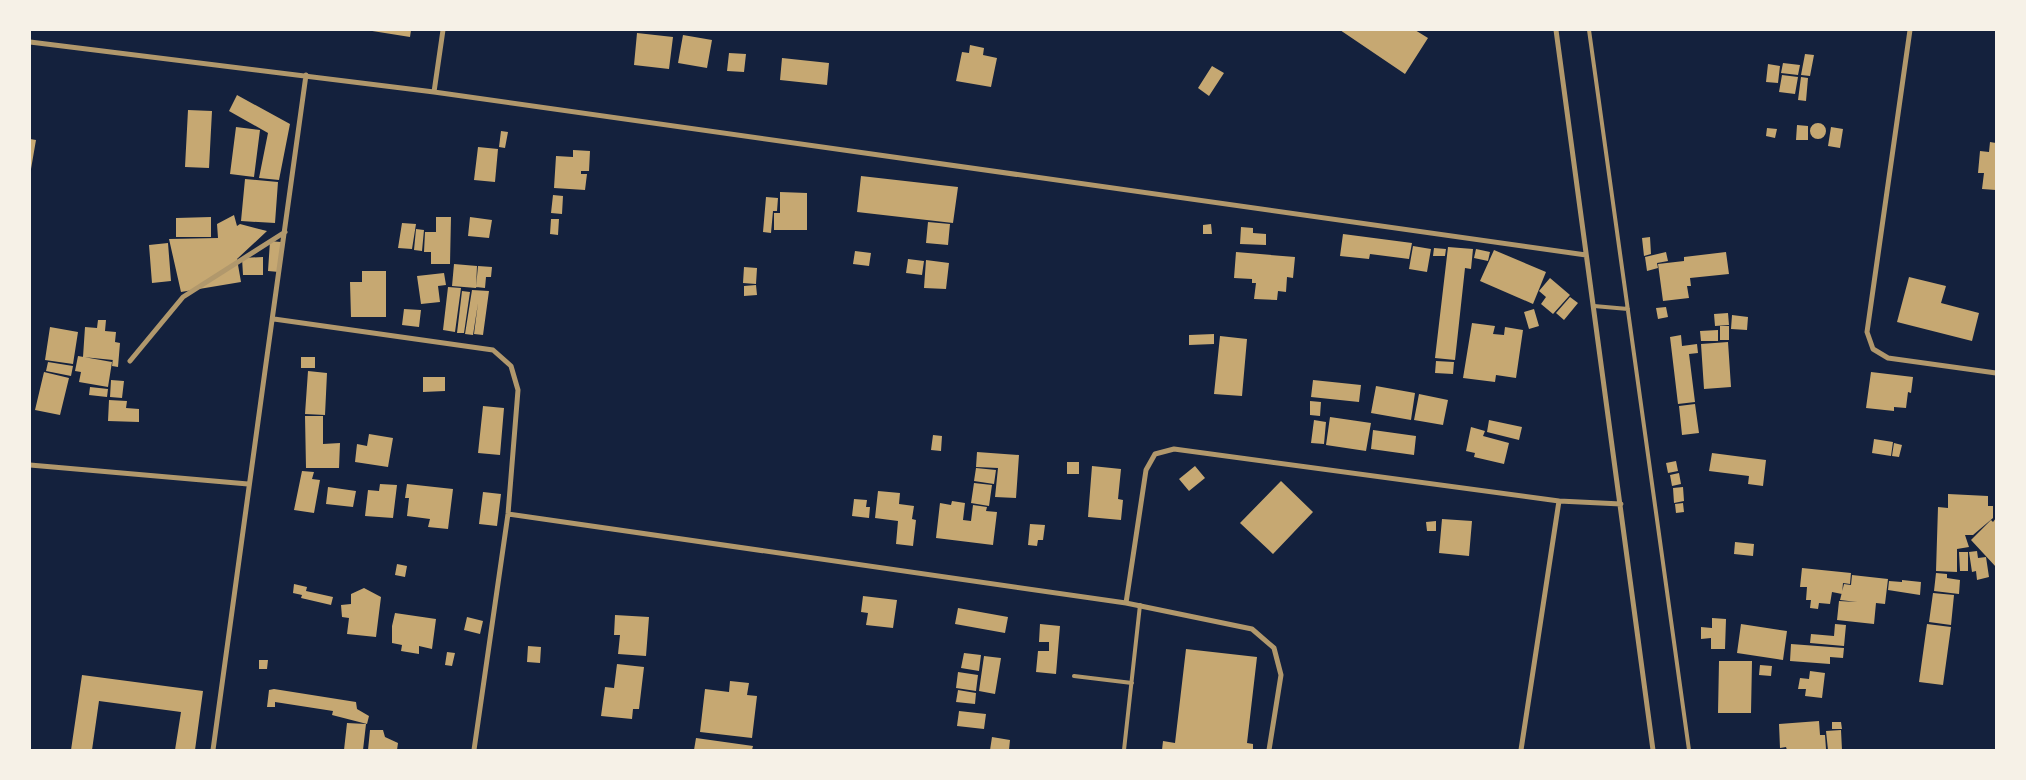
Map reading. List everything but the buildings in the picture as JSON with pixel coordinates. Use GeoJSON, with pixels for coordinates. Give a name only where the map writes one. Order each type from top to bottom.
{"type":"FeatureCollection","features":[{"type":"Feature","properties":{"kind":"street"},"geometry":{"type":"LineString","coordinates":[[434,92],[443,30]]}},
{"type":"Feature","properties":{"kind":"street"},"geometry":{"type":"LineString","coordinates":[[1556,30],[1653,750]]}},
{"type":"Feature","properties":{"kind":"street"},"geometry":{"type":"LineString","coordinates":[[1910,30],[1867,332],[1873,349],[1888,358],[1996,373]]}},
{"type":"Feature","properties":{"kind":"street"},"geometry":{"type":"LineString","coordinates":[[30,42],[434,92],[1586,255]]}},
{"type":"Feature","properties":{"kind":"street"},"geometry":{"type":"LineString","coordinates":[[213,750],[248,484],[274,319],[306,75]]}},
{"type":"Feature","properties":{"kind":"street"},"geometry":{"type":"LineString","coordinates":[[130,361],[183,297],[285,232]]}},
{"type":"Feature","properties":{"kind":"street"},"geometry":{"type":"LineString","coordinates":[[274,319],[493,350],[511,366],[518,390],[508,514],[474,750]]}},
{"type":"Feature","properties":{"kind":"street"},"geometry":{"type":"LineString","coordinates":[[1126,602],[1146,470],[1155,454],[1174,449],[1559,501],[1621,504]]}},
{"type":"Feature","properties":{"kind":"street"},"geometry":{"type":"LineString","coordinates":[[30,465],[248,484]]}},
{"type":"Feature","properties":{"kind":"street"},"geometry":{"type":"LineString","coordinates":[[1521,750],[1559,501]]}},
{"type":"Feature","properties":{"kind":"street"},"geometry":{"type":"LineString","coordinates":[[508,514],[1126,602],[1252,629],[1274,648],[1281,675],[1269,750]]}},
{"type":"Feature","properties":{"kind":"lane"},"geometry":{"type":"LineString","coordinates":[[1589,30],[1688,750]]}},
{"type":"Feature","properties":{"kind":"lane"},"geometry":{"type":"LineString","coordinates":[[1594,306],[1628,309]]}},
{"type":"Feature","properties":{"kind":"lane"},"geometry":{"type":"LineString","coordinates":[[1124,750],[1140,605]]}},
{"type":"Feature","properties":{"kind":"lane"},"geometry":{"type":"LineString","coordinates":[[1074,676],[1132,683]]}}]}
